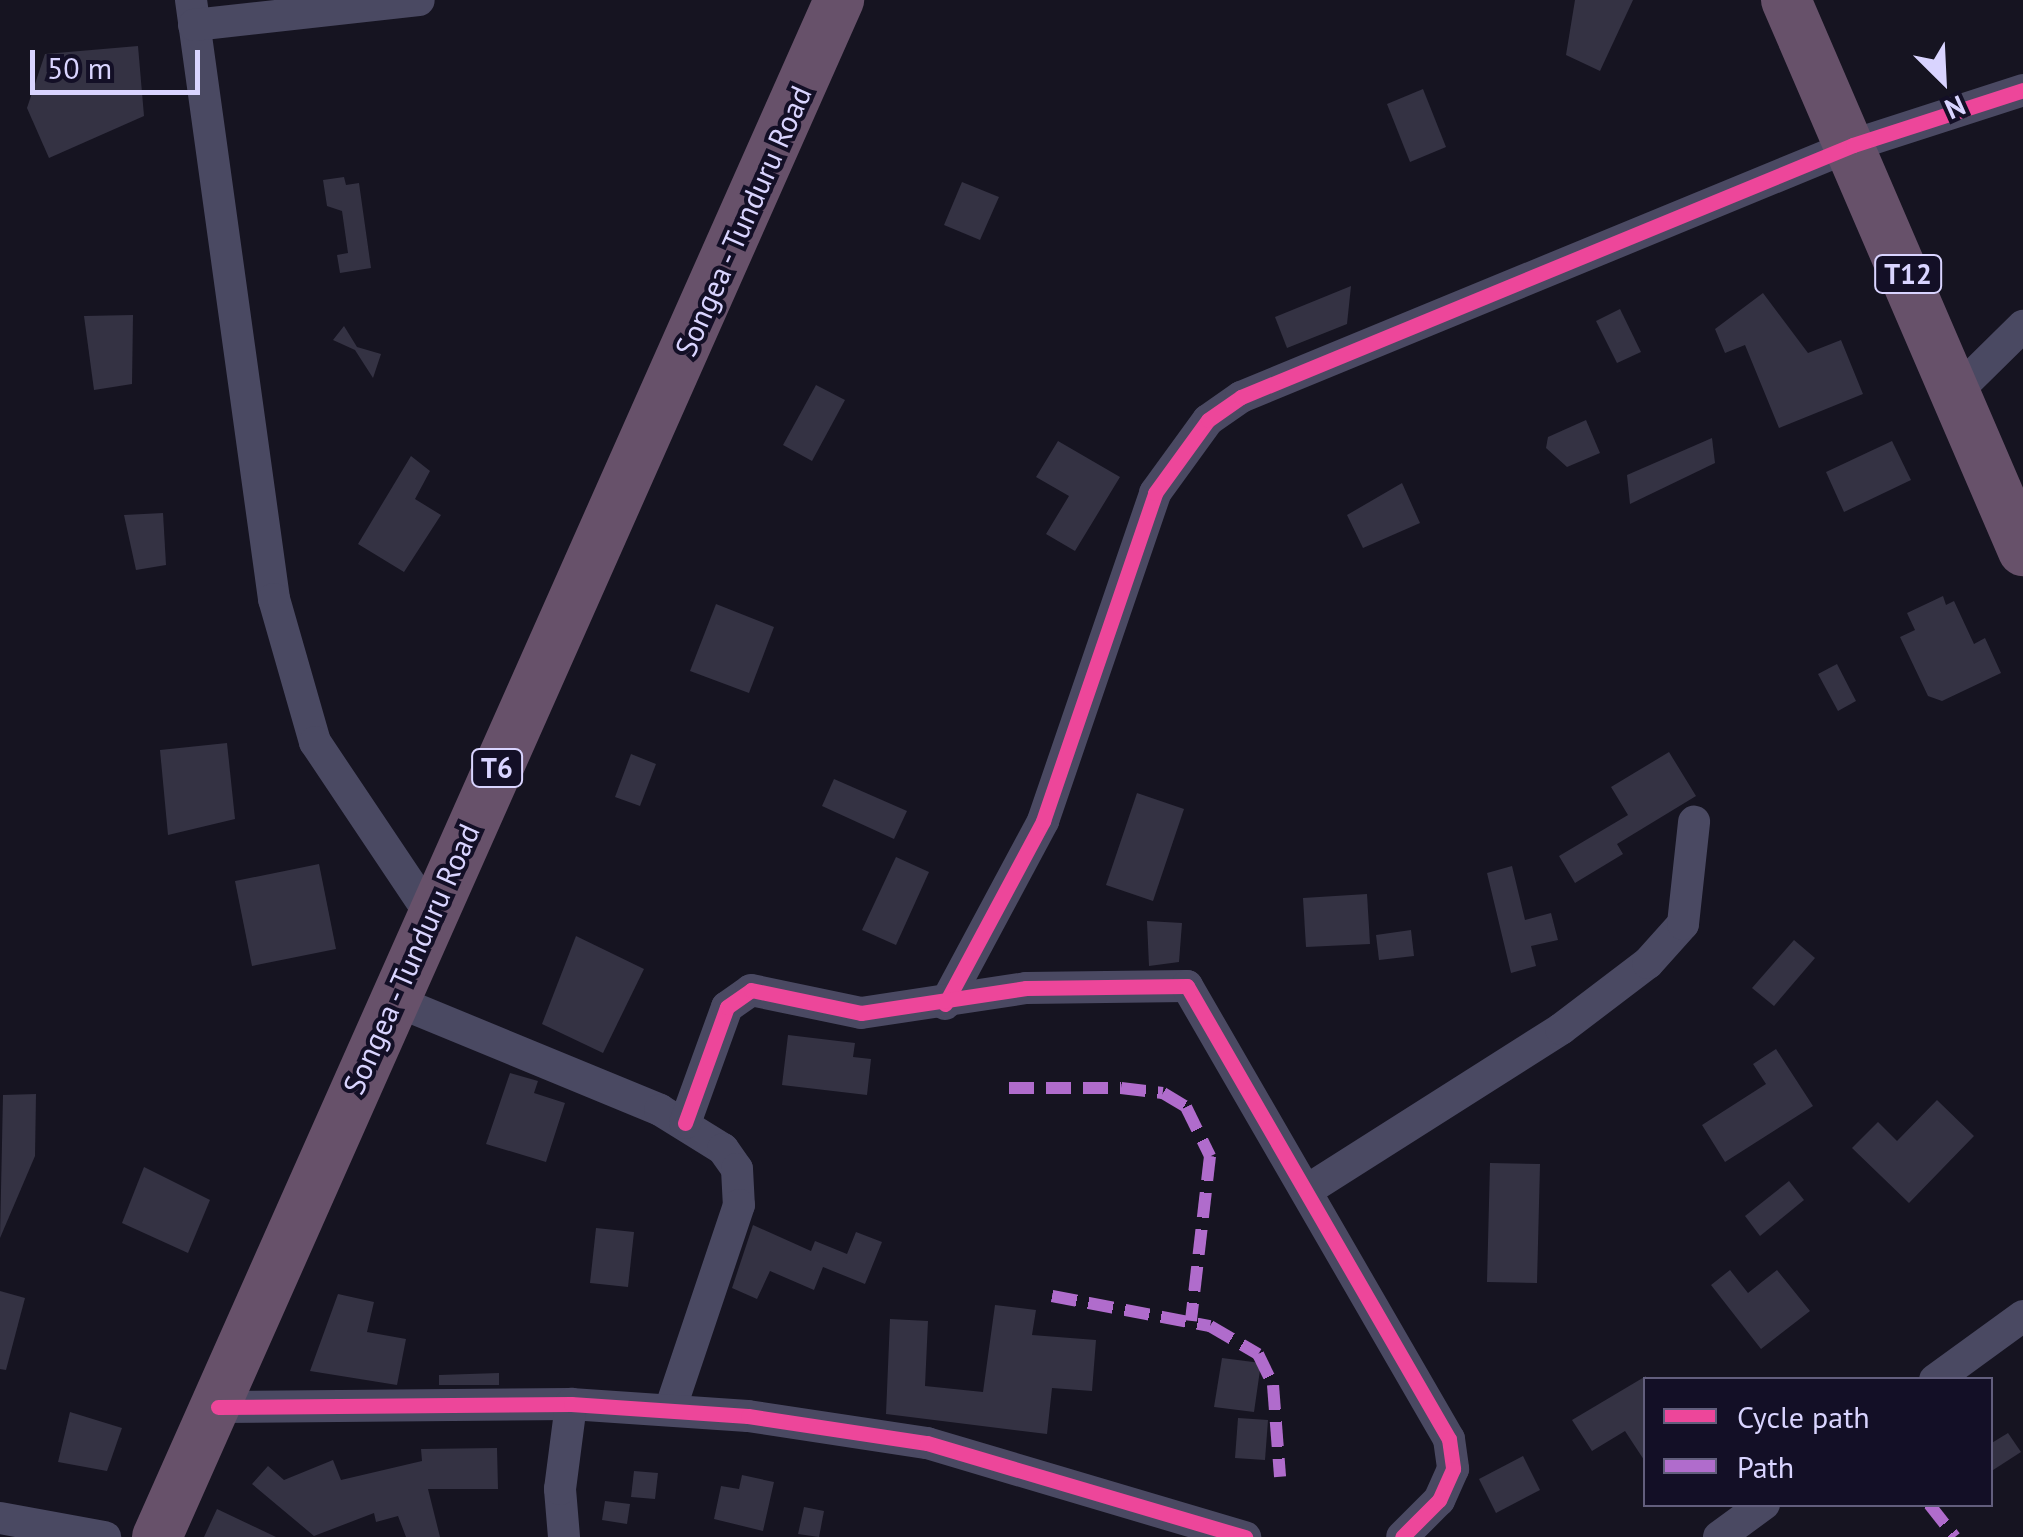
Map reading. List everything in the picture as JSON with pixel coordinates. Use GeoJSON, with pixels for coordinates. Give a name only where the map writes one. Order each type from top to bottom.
{"type":"FeatureCollection","features":[{"type":"Feature","properties":{"kind":"highway","name":"Songea - Tunduru Road"},"geometry":{"type":"LineString","coordinates":[[157,1537],[218,1407],[391,999],[839,0]]}},
{"type":"Feature","properties":{"kind":"highway","name":"T12"},"geometry":{"type":"LineString","coordinates":[[1786,0],[1853,145],[2023,551]]}},
{"type":"Feature","properties":{"kind":"street"},"geometry":{"type":"LineString","coordinates":[[419,0],[192,12],[274,600],[314,742],[430,914]]}},
{"type":"Feature","properties":{"kind":"street"},"geometry":{"type":"LineString","coordinates":[[945,1004],[1043,821],[1155,493],[1208,420],[1241,397],[1853,145],[2023,90]]}},
{"type":"Feature","properties":{"kind":"street"},"geometry":{"type":"LineString","coordinates":[[1957,391],[2004,336],[2023,326]]}},
{"type":"Feature","properties":{"kind":"street"},"geometry":{"type":"LineString","coordinates":[[1309,1189],[1561,1029],[1658,954],[1684,924],[1694,822]]}},
{"type":"Feature","properties":{"kind":"street"},"geometry":{"type":"LineString","coordinates":[[686,1123],[727,1007],[750,990],[861,1013],[945,1004],[1026,988],[1187,986],[1309,1189],[1449,1440],[1453,1469],[1439,1500],[1402,1537]]}},
{"type":"Feature","properties":{"kind":"street"},"geometry":{"type":"LineString","coordinates":[[391,999],[686,1123],[723,1149],[740,1186],[670,1410]]}},
{"type":"Feature","properties":{"kind":"street"},"geometry":{"type":"LineString","coordinates":[[1939,1377],[2023,1316]]}},
{"type":"Feature","properties":{"kind":"street"},"geometry":{"type":"LineString","coordinates":[[564,1537],[560,1489],[571,1404]]}},
{"type":"Feature","properties":{"kind":"street"},"geometry":{"type":"LineString","coordinates":[[218,1407],[571,1404],[670,1410],[927,1443],[1163,1524],[1245,1537]]}},
{"type":"Feature","properties":{"kind":"street"},"geometry":{"type":"LineString","coordinates":[[1719,1537],[1760,1507]]}},
{"type":"Feature","properties":{"kind":"street"},"geometry":{"type":"LineString","coordinates":[[0,1518],[105,1537]]}},
{"type":"Feature","properties":{"kind":"building"},"geometry":{"type":"Polygon","coordinates":[[[1575,0],[1633,0],[1600,71],[1566,55],[1575,0]]]}},
{"type":"Feature","properties":{"kind":"building"},"geometry":{"type":"Polygon","coordinates":[[[138,46],[144,116],[49,158],[27,108],[45,54],[138,46]]]}},
{"type":"Feature","properties":{"kind":"building"},"geometry":{"type":"Polygon","coordinates":[[[1423,89],[1446,147],[1410,162],[1387,104],[1423,89]]]}},
{"type":"Feature","properties":{"kind":"building"},"geometry":{"type":"Polygon","coordinates":[[[344,177],[346,185],[359,183],[371,268],[340,273],[337,255],[348,253],[342,211],[327,206],[323,180],[344,177]]]}},
{"type":"Feature","properties":{"kind":"building"},"geometry":{"type":"Polygon","coordinates":[[[962,182],[999,197],[980,240],[944,225],[962,182]]]}},
{"type":"Feature","properties":{"kind":"building"},"geometry":{"type":"Polygon","coordinates":[[[1351,286],[1347,324],[1287,348],[1275,317],[1351,286]]]}},
{"type":"Feature","properties":{"kind":"building"},"geometry":{"type":"Polygon","coordinates":[[[1763,293],[1808,353],[1841,340],[1863,394],[1779,428],[1745,345],[1725,353],[1715,329],[1763,293]]]}},
{"type":"Feature","properties":{"kind":"building"},"geometry":{"type":"Polygon","coordinates":[[[1620,309],[1641,352],[1617,363],[1596,321],[1620,309]]]}},
{"type":"Feature","properties":{"kind":"building"},"geometry":{"type":"Polygon","coordinates":[[[133,315],[132,384],[94,390],[84,316],[133,315]]]}},
{"type":"Feature","properties":{"kind":"building"},"geometry":{"type":"Polygon","coordinates":[[[344,326],[357,347],[381,354],[373,378],[355,350],[333,340],[344,326]]]}},
{"type":"Feature","properties":{"kind":"building"},"geometry":{"type":"Polygon","coordinates":[[[816,385],[845,400],[812,461],[783,445],[816,385]]]}},
{"type":"Feature","properties":{"kind":"building"},"geometry":{"type":"Polygon","coordinates":[[[1586,420],[1600,453],[1567,467],[1546,448],[1548,437],[1586,420]]]}},
{"type":"Feature","properties":{"kind":"building"},"geometry":{"type":"Polygon","coordinates":[[[1712,438],[1715,463],[1630,504],[1627,475],[1712,438]]]}},
{"type":"Feature","properties":{"kind":"building"},"geometry":{"type":"Polygon","coordinates":[[[1058,441],[1120,477],[1075,551],[1046,534],[1069,496],[1036,477],[1058,441]]]}},
{"type":"Feature","properties":{"kind":"building"},"geometry":{"type":"Polygon","coordinates":[[[1892,441],[1911,480],[1844,512],[1826,472],[1892,441]]]}},
{"type":"Feature","properties":{"kind":"building"},"geometry":{"type":"Polygon","coordinates":[[[411,456],[430,471],[415,499],[441,515],[404,572],[358,544],[411,456]]]}},
{"type":"Feature","properties":{"kind":"building"},"geometry":{"type":"Polygon","coordinates":[[[1402,483],[1420,523],[1363,548],[1347,515],[1402,483]]]}},
{"type":"Feature","properties":{"kind":"building"},"geometry":{"type":"Polygon","coordinates":[[[163,513],[166,565],[136,570],[124,515],[163,513]]]}},
{"type":"Feature","properties":{"kind":"building"},"geometry":{"type":"Polygon","coordinates":[[[1943,596],[1946,605],[1954,601],[1974,644],[1985,638],[2001,673],[1942,701],[1928,696],[1900,637],[1915,630],[1907,613],[1943,596]]]}},
{"type":"Feature","properties":{"kind":"building"},"geometry":{"type":"Polygon","coordinates":[[[716,604],[774,627],[749,693],[690,671],[716,604]]]}},
{"type":"Feature","properties":{"kind":"building"},"geometry":{"type":"Polygon","coordinates":[[[1837,664],[1856,701],[1838,711],[1818,674],[1837,664]]]}},
{"type":"Feature","properties":{"kind":"building"},"geometry":{"type":"Polygon","coordinates":[[[227,743],[235,819],[168,835],[160,750],[227,743]]]}},
{"type":"Feature","properties":{"kind":"building"},"geometry":{"type":"Polygon","coordinates":[[[1669,752],[1696,796],[1617,844],[1623,854],[1575,883],[1559,856],[1628,815],[1611,787],[1669,752]]]}},
{"type":"Feature","properties":{"kind":"building"},"geometry":{"type":"Polygon","coordinates":[[[631,754],[656,764],[640,806],[615,797],[631,754]]]}},
{"type":"Feature","properties":{"kind":"building"},"geometry":{"type":"Polygon","coordinates":[[[834,779],[907,811],[894,839],[822,806],[834,779]]]}},
{"type":"Feature","properties":{"kind":"building"},"geometry":{"type":"Polygon","coordinates":[[[1137,793],[1184,809],[1153,901],[1106,885],[1137,793]]]}},
{"type":"Feature","properties":{"kind":"building"},"geometry":{"type":"Polygon","coordinates":[[[896,857],[929,872],[896,945],[862,930],[896,857]]]}},
{"type":"Feature","properties":{"kind":"building"},"geometry":{"type":"Polygon","coordinates":[[[319,864],[336,949],[252,966],[235,881],[319,864]]]}},
{"type":"Feature","properties":{"kind":"building"},"geometry":{"type":"Polygon","coordinates":[[[1512,866],[1525,920],[1551,913],[1558,940],[1531,946],[1536,966],[1511,973],[1487,873],[1512,866]]]}},
{"type":"Feature","properties":{"kind":"building"},"geometry":{"type":"Polygon","coordinates":[[[1367,894],[1370,944],[1306,947],[1303,898],[1367,894]]]}},
{"type":"Feature","properties":{"kind":"building"},"geometry":{"type":"Polygon","coordinates":[[[1147,921],[1182,923],[1179,962],[1149,966],[1147,921]]]}},
{"type":"Feature","properties":{"kind":"building"},"geometry":{"type":"Polygon","coordinates":[[[1411,930],[1414,956],[1379,960],[1376,935],[1411,930]]]}},
{"type":"Feature","properties":{"kind":"building"},"geometry":{"type":"Polygon","coordinates":[[[576,936],[644,969],[603,1053],[542,1024],[576,936]]]}},
{"type":"Feature","properties":{"kind":"building"},"geometry":{"type":"Polygon","coordinates":[[[1794,940],[1815,958],[1774,1006],[1752,988],[1794,940]]]}},
{"type":"Feature","properties":{"kind":"building"},"geometry":{"type":"Polygon","coordinates":[[[788,1035],[855,1043],[853,1057],[871,1059],[867,1095],[782,1085],[788,1035]]]}},
{"type":"Feature","properties":{"kind":"building"},"geometry":{"type":"Polygon","coordinates":[[[1776,1049],[1813,1106],[1725,1162],[1702,1125],[1766,1084],[1753,1064],[1776,1049]]]}},
{"type":"Feature","properties":{"kind":"building"},"geometry":{"type":"Polygon","coordinates":[[[510,1073],[538,1081],[534,1093],[565,1103],[546,1162],[486,1144],[510,1073]]]}},
{"type":"Feature","properties":{"kind":"building"},"geometry":{"type":"Polygon","coordinates":[[[36,1094],[35,1156],[0,1238],[3,1095],[36,1094]]]}},
{"type":"Feature","properties":{"kind":"building"},"geometry":{"type":"Polygon","coordinates":[[[1937,1100],[1974,1136],[1909,1203],[1852,1148],[1878,1122],[1897,1141],[1937,1100]]]}},
{"type":"Feature","properties":{"kind":"building"},"geometry":{"type":"Polygon","coordinates":[[[1490,1163],[1540,1164],[1537,1283],[1487,1282],[1490,1163]]]}},
{"type":"Feature","properties":{"kind":"building"},"geometry":{"type":"Polygon","coordinates":[[[144,1167],[210,1200],[188,1253],[122,1223],[144,1167]]]}},
{"type":"Feature","properties":{"kind":"building"},"geometry":{"type":"Polygon","coordinates":[[[1789,1181],[1804,1200],[1760,1236],[1745,1216],[1789,1181]]]}},
{"type":"Feature","properties":{"kind":"building"},"geometry":{"type":"Polygon","coordinates":[[[753,1225],[811,1251],[815,1241],[847,1254],[856,1232],[882,1242],[865,1284],[823,1267],[814,1290],[770,1271],[757,1299],[732,1288],[753,1225]]]}},
{"type":"Feature","properties":{"kind":"building"},"geometry":{"type":"Polygon","coordinates":[[[596,1228],[634,1232],[628,1287],[590,1283],[596,1228]]]}},
{"type":"Feature","properties":{"kind":"building"},"geometry":{"type":"Polygon","coordinates":[[[1730,1270],[1748,1293],[1777,1270],[1810,1311],[1761,1349],[1711,1285],[1730,1270]]]}},
{"type":"Feature","properties":{"kind":"building"},"geometry":{"type":"Polygon","coordinates":[[[0,1291],[25,1298],[6,1370],[0,1369],[0,1291]]]}},
{"type":"Feature","properties":{"kind":"building"},"geometry":{"type":"Polygon","coordinates":[[[338,1294],[374,1302],[367,1332],[406,1339],[397,1385],[310,1371],[338,1294]]]}},
{"type":"Feature","properties":{"kind":"building"},"geometry":{"type":"Polygon","coordinates":[[[995,1305],[1036,1310],[1032,1335],[1096,1340],[1092,1391],[1052,1388],[1047,1434],[886,1414],[890,1319],[928,1321],[925,1386],[983,1392],[995,1305]]]}},
{"type":"Feature","properties":{"kind":"building"},"geometry":{"type":"Polygon","coordinates":[[[1222,1358],[1261,1363],[1254,1412],[1214,1407],[1222,1358]]]}},
{"type":"Feature","properties":{"kind":"building"},"geometry":{"type":"Polygon","coordinates":[[[499,1373],[499,1385],[439,1385],[439,1375],[499,1373]]]}},
{"type":"Feature","properties":{"kind":"building"},"geometry":{"type":"Polygon","coordinates":[[[1643,1378],[1643,1458],[1625,1431],[1592,1451],[1572,1420],[1643,1378]]]}},
{"type":"Feature","properties":{"kind":"building"},"geometry":{"type":"Polygon","coordinates":[[[70,1412],[122,1428],[107,1471],[58,1462],[70,1412]]]}},
{"type":"Feature","properties":{"kind":"building"},"geometry":{"type":"Polygon","coordinates":[[[1238,1418],[1268,1420],[1265,1460],[1235,1458],[1238,1418]]]}},
{"type":"Feature","properties":{"kind":"building"},"geometry":{"type":"Polygon","coordinates":[[[2008,1433],[2021,1452],[1993,1470],[1993,1442],[2008,1433]]]}},
{"type":"Feature","properties":{"kind":"building"},"geometry":{"type":"Polygon","coordinates":[[[497,1448],[498,1489],[428,1489],[440,1537],[406,1537],[398,1516],[376,1522],[374,1513],[314,1536],[252,1484],[268,1466],[284,1480],[333,1460],[341,1480],[422,1461],[421,1449],[497,1448]]]}},
{"type":"Feature","properties":{"kind":"building"},"geometry":{"type":"Polygon","coordinates":[[[1523,1456],[1540,1490],[1496,1513],[1479,1479],[1523,1456]]]}},
{"type":"Feature","properties":{"kind":"building"},"geometry":{"type":"Polygon","coordinates":[[[634,1471],[658,1473],[655,1499],[631,1497],[634,1471]]]}},
{"type":"Feature","properties":{"kind":"building"},"geometry":{"type":"Polygon","coordinates":[[[742,1475],[774,1482],[763,1531],[714,1519],[721,1486],[739,1489],[742,1475]]]}},
{"type":"Feature","properties":{"kind":"building"},"geometry":{"type":"Polygon","coordinates":[[[605,1501],[630,1504],[627,1524],[602,1520],[605,1501]]]}},
{"type":"Feature","properties":{"kind":"building"},"geometry":{"type":"Polygon","coordinates":[[[804,1507],[824,1511],[819,1537],[798,1534],[804,1507]]]}},
{"type":"Feature","properties":{"kind":"building"},"geometry":{"type":"Polygon","coordinates":[[[217,1509],[276,1537],[204,1537],[217,1509]]]}},
{"type":"Feature","properties":{"kind":"marked path"},"geometry":{"type":"LineString","coordinates":[[1009,1088],[1121,1088],[1163,1093],[1186,1107],[1210,1156],[1191,1321]]}},
{"type":"Feature","properties":{"kind":"marked path"},"geometry":{"type":"LineString","coordinates":[[1052,1296],[1210,1326],[1258,1354],[1273,1385],[1280,1477]]}},
{"type":"Feature","properties":{"kind":"marked path"},"geometry":{"type":"LineString","coordinates":[[1931,1507],[1955,1537]]}},
{"type":"Feature","properties":{"kind":"cycle path"},"geometry":{"type":"LineString","coordinates":[[945,1004],[1043,821],[1155,493],[1208,420],[1241,397],[1853,145],[2023,90]]}},
{"type":"Feature","properties":{"kind":"cycle path"},"geometry":{"type":"LineString","coordinates":[[685,1123],[727,1007],[751,990],[861,1013],[1026,988],[1187,986],[1449,1439],[1453,1469],[1439,1500],[1402,1537]]}},
{"type":"Feature","properties":{"kind":"cycle path"},"geometry":{"type":"LineString","coordinates":[[218,1407],[571,1404],[748,1416],[927,1443],[1245,1537]]}}]}
